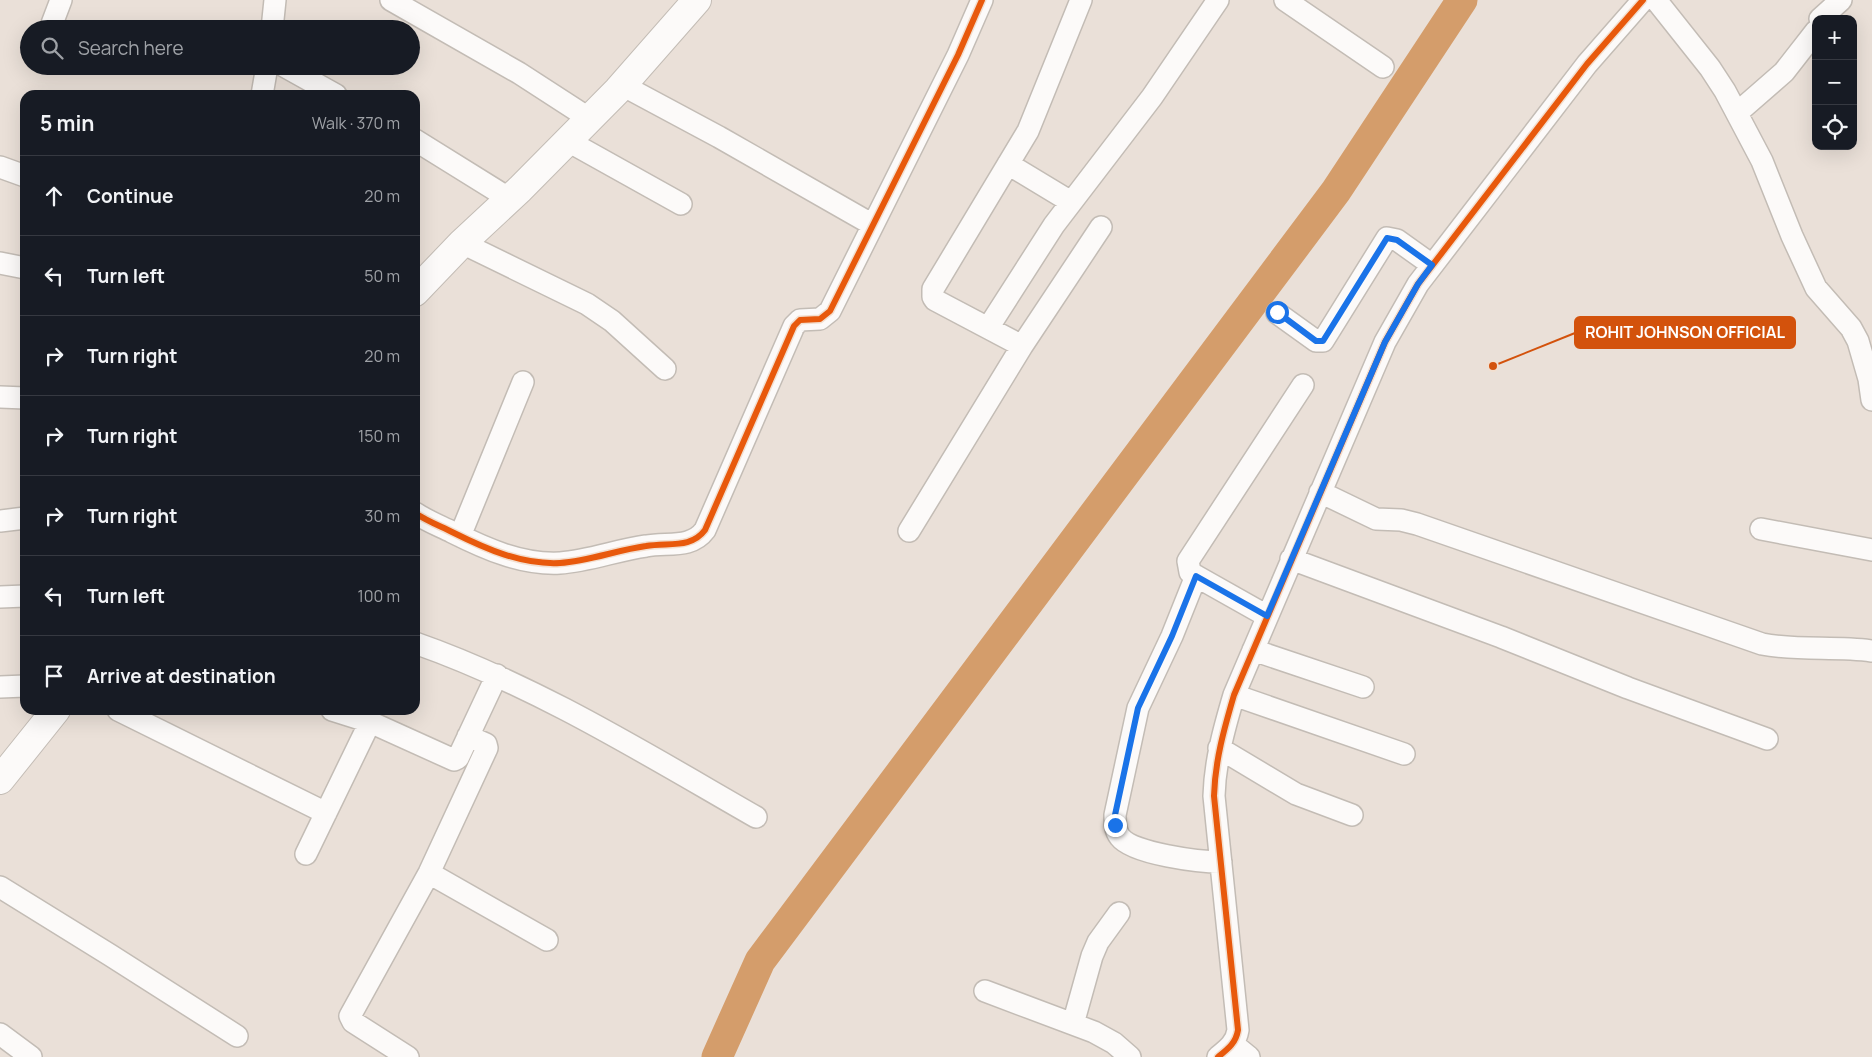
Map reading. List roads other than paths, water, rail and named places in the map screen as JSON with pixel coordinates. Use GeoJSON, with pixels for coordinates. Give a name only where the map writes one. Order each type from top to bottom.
{"type":"FeatureCollection","features":[{"type":"Feature","properties":{"kind":"main road"},"geometry":{"type":"LineString","coordinates":[[420,287],[462,243],[510,199],[590,119],[697,0]]}},
{"type":"Feature","properties":{"kind":"main road"},"geometry":{"type":"LineString","coordinates":[[0,780],[52,715]]}},
{"type":"Feature","properties":{"kind":"street"},"geometry":{"type":"LineString","coordinates":[[53,20],[61,0]]}},
{"type":"Feature","properties":{"kind":"street"},"geometry":{"type":"LineString","coordinates":[[273,20],[275,0]]}},
{"type":"Feature","properties":{"kind":"street"},"geometry":{"type":"LineString","coordinates":[[391,0],[519,73],[590,119]]}},
{"type":"Feature","properties":{"kind":"street"},"geometry":{"type":"LineString","coordinates":[[420,516],[460,536],[509,556],[542,563],[562,563],[631,548],[696,540],[705,530],[796,323],[800,320],[820,319],[830,311],[958,55],[982,0]]}},
{"type":"Feature","properties":{"kind":"street"},"geometry":{"type":"LineString","coordinates":[[1022,346],[935,300],[932,293],[1028,131],[1081,0]]}},
{"type":"Feature","properties":{"kind":"street"},"geometry":{"type":"LineString","coordinates":[[988,328],[1033,255],[1071,202],[1152,98],[1218,0]]}},
{"type":"Feature","properties":{"kind":"street"},"geometry":{"type":"LineString","coordinates":[[1285,0],[1383,67]]}},
{"type":"Feature","properties":{"kind":"street"},"geometry":{"type":"LineString","coordinates":[[1234,1053],[1238,1030],[1214,796],[1214,772],[1234,695],[1385,342],[1418,284],[1587,64],[1643,0]]}},
{"type":"Feature","properties":{"kind":"street"},"geometry":{"type":"LineString","coordinates":[[1656,0],[1710,68],[1737,113],[1762,161],[1792,236],[1816,288],[1851,328],[1865,336],[1867,370],[1872,400]]}},
{"type":"Feature","properties":{"kind":"street"},"geometry":{"type":"LineString","coordinates":[[1824,15],[1841,0]]}},
{"type":"Feature","properties":{"kind":"street"},"geometry":{"type":"LineString","coordinates":[[1737,113],[1784,72],[1812,36]]}},
{"type":"Feature","properties":{"kind":"street"},"geometry":{"type":"LineString","coordinates":[[263,90],[265,75]]}},
{"type":"Feature","properties":{"kind":"street"},"geometry":{"type":"LineString","coordinates":[[300,75],[327,90]]}},
{"type":"Feature","properties":{"kind":"street"},"geometry":{"type":"LineString","coordinates":[[622,85],[719,137],[873,224]]}},
{"type":"Feature","properties":{"kind":"street"},"geometry":{"type":"LineString","coordinates":[[568,141],[681,204]]}},
{"type":"Feature","properties":{"kind":"street"},"geometry":{"type":"LineString","coordinates":[[420,143],[510,199]]}},
{"type":"Feature","properties":{"kind":"street"},"geometry":{"type":"LineString","coordinates":[[1008,164],[1071,202]]}},
{"type":"Feature","properties":{"kind":"street"},"geometry":{"type":"LineString","coordinates":[[0,167],[20,174]]}},
{"type":"Feature","properties":{"kind":"street"},"geometry":{"type":"LineString","coordinates":[[909,531],[1022,346],[1101,227]]}},
{"type":"Feature","properties":{"kind":"street"},"geometry":{"type":"LineString","coordinates":[[1277,312],[1316,341],[1323,341],[1387,238],[1397,240],[1432,265]]}},
{"type":"Feature","properties":{"kind":"street"},"geometry":{"type":"LineString","coordinates":[[462,243],[587,304],[612,320],[665,369]]}},
{"type":"Feature","properties":{"kind":"street"},"geometry":{"type":"LineString","coordinates":[[0,263],[20,267]]}},
{"type":"Feature","properties":{"kind":"street"},"geometry":{"type":"LineString","coordinates":[[460,536],[523,382]]}},
{"type":"Feature","properties":{"kind":"street"},"geometry":{"type":"LineString","coordinates":[[1267,616],[1196,576],[1189,568],[1190,556],[1303,385]]}},
{"type":"Feature","properties":{"kind":"street"},"geometry":{"type":"LineString","coordinates":[[0,397],[20,398]]}},
{"type":"Feature","properties":{"kind":"street"},"geometry":{"type":"LineString","coordinates":[[1320,492],[1376,519],[1401,520],[1417,524],[1762,644],[1789,648],[1843,648],[1872,651]]}},
{"type":"Feature","properties":{"kind":"street"},"geometry":{"type":"LineString","coordinates":[[0,521],[20,519]]}},
{"type":"Feature","properties":{"kind":"street"},"geometry":{"type":"LineString","coordinates":[[1761,529],[1872,550]]}},
{"type":"Feature","properties":{"kind":"street"},"geometry":{"type":"LineString","coordinates":[[1291,559],[1502,637],[1628,688],[1768,739]]}},
{"type":"Feature","properties":{"kind":"street"},"geometry":{"type":"LineString","coordinates":[[1196,576],[1172,636],[1138,708],[1115,815],[1115,825],[1121,839],[1130,844],[1187,860],[1221,862]]}},
{"type":"Feature","properties":{"kind":"street"},"geometry":{"type":"LineString","coordinates":[[0,597],[20,596]]}},
{"type":"Feature","properties":{"kind":"street"},"geometry":{"type":"LineString","coordinates":[[420,645],[497,676],[610,733],[756,816]]}},
{"type":"Feature","properties":{"kind":"street"},"geometry":{"type":"LineString","coordinates":[[1253,650],[1363,687]]}},
{"type":"Feature","properties":{"kind":"street"},"geometry":{"type":"LineString","coordinates":[[348,715],[370,722],[454,760],[458,758],[497,676]]}},
{"type":"Feature","properties":{"kind":"street"},"geometry":{"type":"LineString","coordinates":[[0,687],[20,686]]}},
{"type":"Feature","properties":{"kind":"street"},"geometry":{"type":"LineString","coordinates":[[1234,695],[1404,754]]}},
{"type":"Feature","properties":{"kind":"street"},"geometry":{"type":"LineString","coordinates":[[128,715],[326,813]]}},
{"type":"Feature","properties":{"kind":"street"},"geometry":{"type":"LineString","coordinates":[[306,854],[370,722]]}},
{"type":"Feature","properties":{"kind":"street"},"geometry":{"type":"LineString","coordinates":[[408,1057],[353,1022],[350,1016],[429,873],[487,748],[486,744],[468,736]]}},
{"type":"Feature","properties":{"kind":"street"},"geometry":{"type":"LineString","coordinates":[[1219,748],[1296,794],[1352,815]]}},
{"type":"Feature","properties":{"kind":"street"},"geometry":{"type":"LineString","coordinates":[[429,873],[546,940]]}},
{"type":"Feature","properties":{"kind":"street"},"geometry":{"type":"LineString","coordinates":[[0,887],[236,1036]]}},
{"type":"Feature","properties":{"kind":"street"},"geometry":{"type":"LineString","coordinates":[[1073,1024],[1092,956],[1098,942],[1119,913]]}},
{"type":"Feature","properties":{"kind":"street"},"geometry":{"type":"LineString","coordinates":[[985,991],[1104,1037],[1130,1057]]}},
{"type":"Feature","properties":{"kind":"street"},"geometry":{"type":"LineString","coordinates":[[0,1034],[31,1057]]}},
{"type":"Feature","properties":{"kind":"waterway"},"geometry":{"type":"LineString","coordinates":[[717,1057],[760,961],[1336,191],[1462,0]]}},
{"type":"Feature","properties":{"kind":"place","name":"ROHIT JOHNSON OFFICIAL"},"geometry":{"type":"Point","coordinates":[1493,366]}}]}
